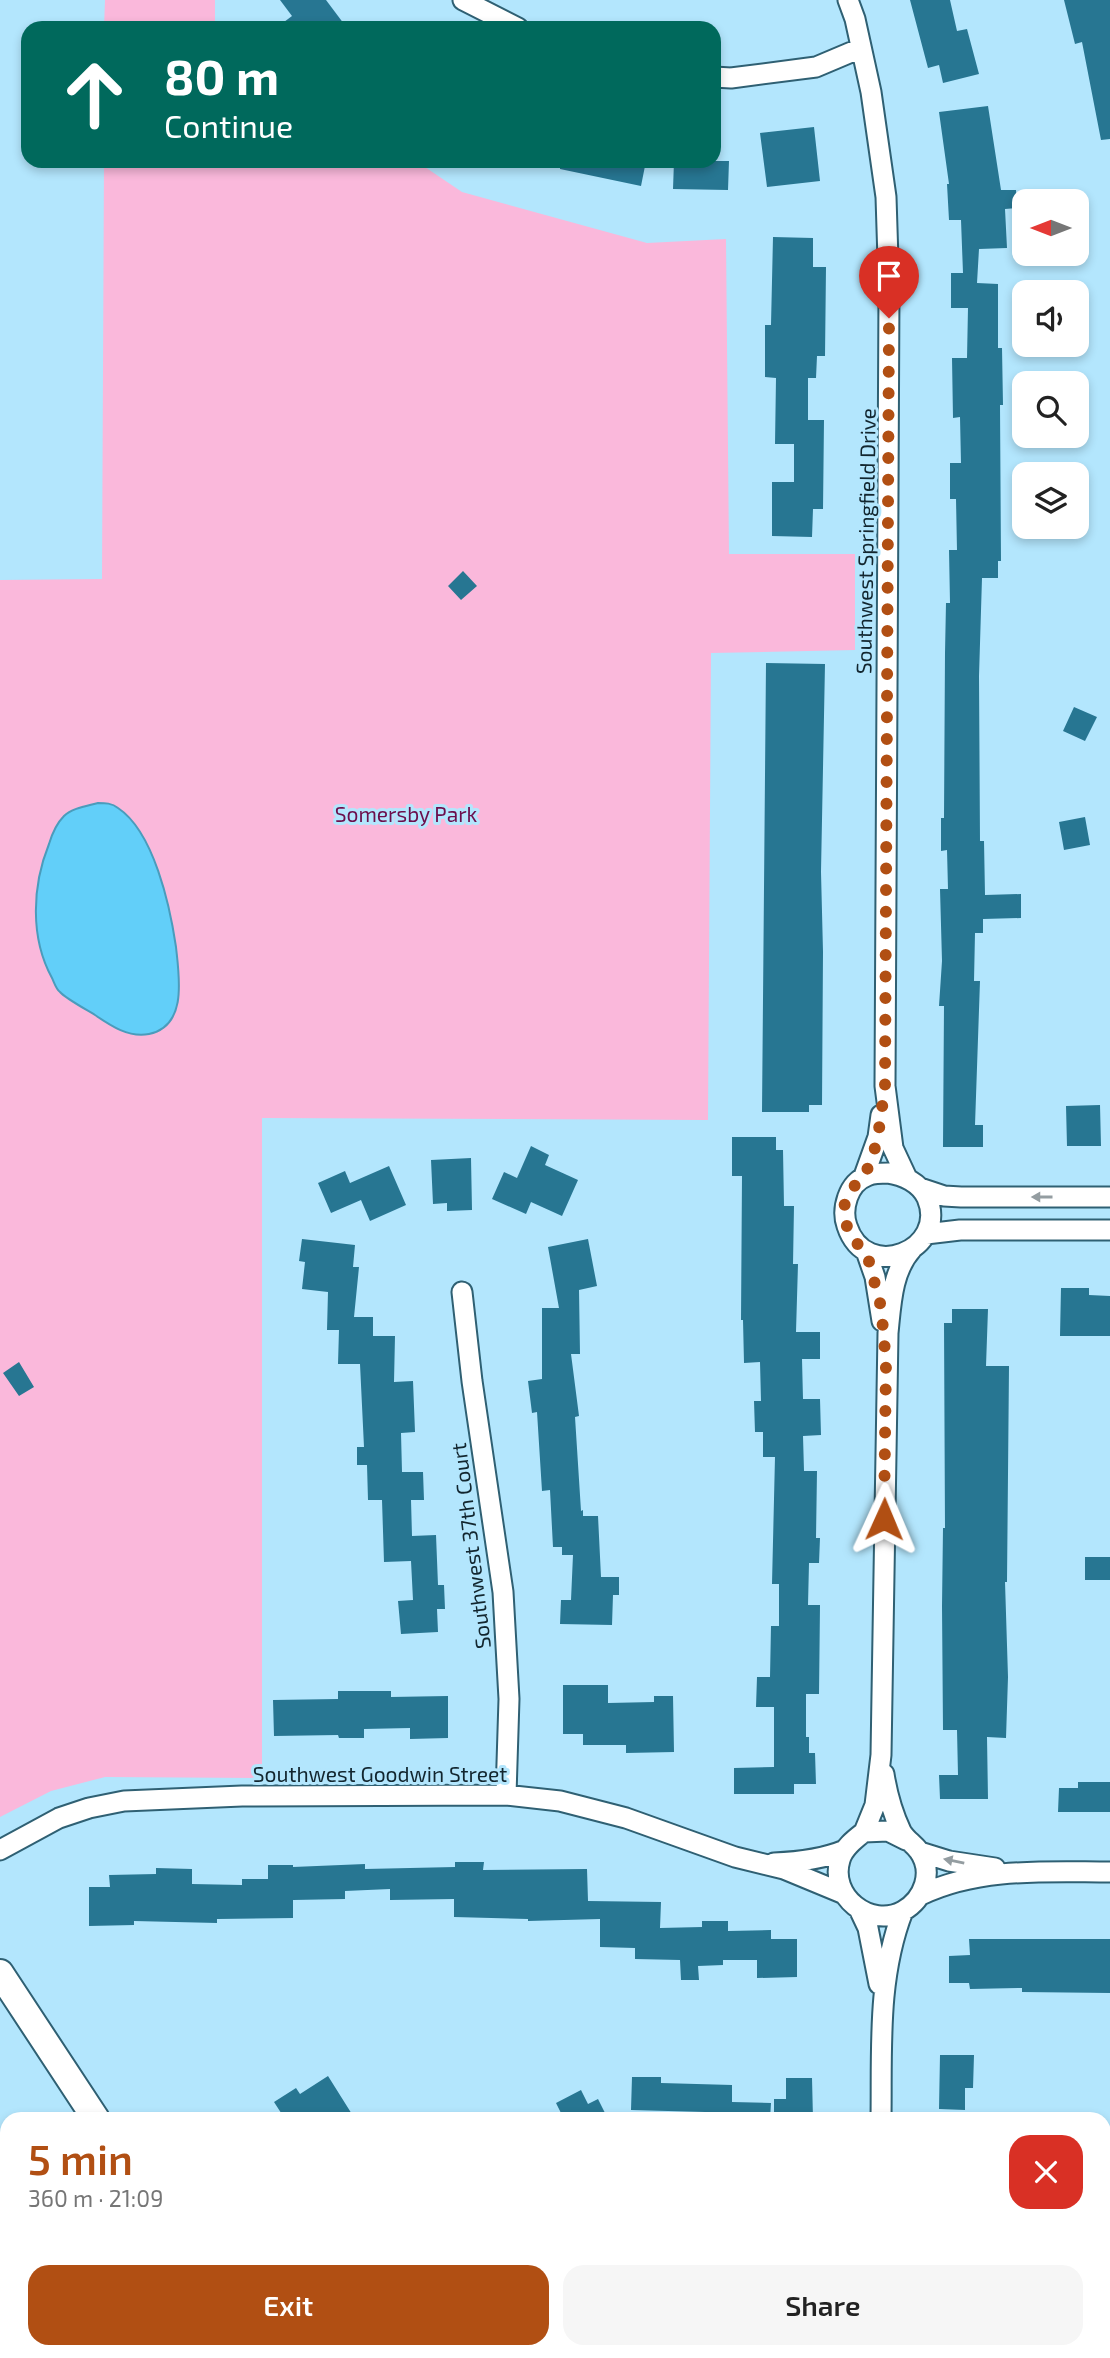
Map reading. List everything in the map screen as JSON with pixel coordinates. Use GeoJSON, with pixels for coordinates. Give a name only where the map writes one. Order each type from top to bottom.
{"type":"FeatureCollection","features":[{"type":"Feature","properties":{"kind":"street"},"geometry":{"type":"LineString","coordinates":[[463,0],[503,21]]}},
{"type":"Feature","properties":{"kind":"street","name":"Southwest Springfield Drive"},"geometry":{"type":"LineString","coordinates":[[848,0],[855,19],[871,92],[886,197],[889,291],[885,1086],[893,1148],[915,1183]]}},
{"type":"Feature","properties":{"kind":"street"},"geometry":{"type":"LineString","coordinates":[[721,77],[816,67],[861,48]]}},
{"type":"Feature","properties":{"kind":"street","name":"Southwest Springfield Drive"},"geometry":{"type":"LineString","coordinates":[[864,1176],[878,1136],[885,1086]]}},
{"type":"Feature","properties":{"kind":"street"},"geometry":{"type":"LineString","coordinates":[[886,1362],[881,1307],[867,1254],[850,1236],[845,1220],[844,1206],[855,1185],[864,1176],[888,1173],[944,1196],[1110,1197]]}},
{"type":"Feature","properties":{"kind":"street"},"geometry":{"type":"LineString","coordinates":[[882,2002],[868,1928],[859,1909],[842,1893],[839,1881],[840,1860],[845,1850],[864,1832],[875,1805],[881,1755],[886,1362],[895,1284],[905,1257],[926,1234],[931,1213],[915,1183]]}},
{"type":"Feature","properties":{"kind":"street"},"geometry":{"type":"LineString","coordinates":[[926,1234],[960,1230],[1110,1230]]}},
{"type":"Feature","properties":{"kind":"street"},"geometry":{"type":"LineString","coordinates":[[867,1254],[897,1256],[912,1249]]}},
{"type":"Feature","properties":{"kind":"street","name":"Southwest 37th Court"},"geometry":{"type":"LineString","coordinates":[[462,1292],[503,1592],[509,1699],[506,1795]]}},
{"type":"Feature","properties":{"kind":"street"},"geometry":{"type":"LineString","coordinates":[[881,1755],[892,1807],[926,1873],[921,1895]]}},
{"type":"Feature","properties":{"kind":"street","name":"Southwest Goodwin Street"},"geometry":{"type":"LineString","coordinates":[[0,1850],[59,1818],[124,1801],[242,1796],[506,1795],[560,1801],[604,1812],[820,1883],[842,1893]]}},
{"type":"Feature","properties":{"kind":"street"},"geometry":{"type":"LineString","coordinates":[[864,1832],[888,1831],[913,1846],[949,1861],[1038,1872]]}},
{"type":"Feature","properties":{"kind":"street","name":"Southwest Goodwin Street"},"geometry":{"type":"LineString","coordinates":[[760,1863],[831,1856],[845,1850]]}},
{"type":"Feature","properties":{"kind":"street"},"geometry":{"type":"LineString","coordinates":[[859,1909],[882,1916],[903,1911],[921,1895],[966,1879],[1038,1872],[1110,1872]]}},
{"type":"Feature","properties":{"kind":"street"},"geometry":{"type":"LineString","coordinates":[[881,2112],[882,2002],[890,1947],[903,1911]]}},
{"type":"Feature","properties":{"kind":"street"},"geometry":{"type":"LineString","coordinates":[[0,1973],[91,2112]]}},
{"type":"Feature","properties":{"kind":"green space"},"geometry":{"type":"Polygon","coordinates":[[[105,0],[215,0],[215,21],[104,21],[105,0]]]}},
{"type":"Feature","properties":{"kind":"green space","name":"Somersby Park"},"geometry":{"type":"Polygon","coordinates":[[[104,168],[426,168],[462,192],[647,243],[726,239],[729,554],[855,554],[855,650],[711,653],[708,1120],[262,1118],[262,1778],[105,1777],[51,1791],[0,1817],[0,580],[102,579],[104,168]]]}},
{"type":"Feature","properties":{"kind":"water"},"geometry":{"type":"Polygon","coordinates":[[[98,803],[116,806],[131,819],[151,852],[165,891],[177,959],[178,998],[170,1021],[149,1034],[120,1030],[63,995],[55,985],[40,946],[37,894],[43,860],[53,833],[67,813],[98,803]]]}},
{"type":"Feature","properties":{"kind":"building"},"geometry":{"type":"Polygon","coordinates":[[[280,0],[326,0],[342,21],[285,21],[292,16],[280,0]]]}},
{"type":"Feature","properties":{"kind":"building"},"geometry":{"type":"Polygon","coordinates":[[[910,0],[950,0],[957,31],[967,29],[979,74],[943,83],[939,65],[928,68],[910,0]]]}},
{"type":"Feature","properties":{"kind":"building"},"geometry":{"type":"Polygon","coordinates":[[[1064,0],[1110,0],[1110,139],[1101,140],[1082,42],[1075,44],[1064,0]]]}},
{"type":"Feature","properties":{"kind":"building"},"geometry":{"type":"Polygon","coordinates":[[[988,106],[1001,190],[1012,190],[1012,208],[1005,209],[1007,248],[979,249],[977,283],[998,284],[998,348],[1002,348],[1003,405],[1000,405],[1001,561],[998,561],[998,578],[982,578],[979,676],[980,841],[984,841],[985,895],[1021,894],[1021,918],[983,919],[983,933],[975,933],[974,981],[980,981],[975,1125],[983,1125],[983,1147],[943,1147],[944,1006],[939,1006],[942,961],[940,889],[948,889],[947,850],[941,851],[941,818],[944,818],[946,603],[950,603],[949,550],[957,550],[956,499],[950,499],[950,463],[961,463],[960,417],[953,418],[952,358],[967,358],[968,308],[951,308],[951,273],[963,273],[961,220],[949,220],[949,184],[939,112],[988,106]]]}},
{"type":"Feature","properties":{"kind":"building"},"geometry":{"type":"Polygon","coordinates":[[[814,127],[820,181],[767,187],[760,133],[814,127]]]}},
{"type":"Feature","properties":{"kind":"building"},"geometry":{"type":"Polygon","coordinates":[[[721,161],[729,161],[728,190],[673,189],[674,168],[721,168],[721,161]]]}},
{"type":"Feature","properties":{"kind":"building"},"geometry":{"type":"Polygon","coordinates":[[[560,168],[645,168],[641,186],[560,168]]]}},
{"type":"Feature","properties":{"kind":"building"},"geometry":{"type":"Polygon","coordinates":[[[773,237],[813,238],[813,267],[826,267],[825,356],[817,356],[816,378],[808,378],[808,420],[824,420],[823,509],[813,509],[812,537],[772,536],[772,482],[794,482],[794,444],[775,444],[776,378],[765,377],[765,325],[771,325],[773,237]]]}},
{"type":"Feature","properties":{"kind":"building"},"geometry":{"type":"Polygon","coordinates":[[[463,571],[477,586],[461,600],[448,586],[463,571]]]}},
{"type":"Feature","properties":{"kind":"building"},"geometry":{"type":"Polygon","coordinates":[[[766,663],[825,664],[821,872],[822,1105],[809,1105],[809,1112],[762,1112],[766,663]]]}},
{"type":"Feature","properties":{"kind":"building"},"geometry":{"type":"Polygon","coordinates":[[[1074,707],[1097,717],[1085,741],[1063,731],[1074,707]]]}},
{"type":"Feature","properties":{"kind":"building"},"geometry":{"type":"Polygon","coordinates":[[[1085,817],[1090,845],[1064,850],[1059,822],[1085,817]]]}},
{"type":"Feature","properties":{"kind":"building"},"geometry":{"type":"Polygon","coordinates":[[[1100,1105],[1101,1146],[1067,1146],[1066,1106],[1100,1105]]]}},
{"type":"Feature","properties":{"kind":"building"},"geometry":{"type":"Polygon","coordinates":[[[732,1137],[776,1137],[776,1150],[783,1150],[784,1206],[794,1206],[793,1264],[798,1264],[796,1332],[820,1332],[820,1359],[802,1359],[803,1399],[820,1399],[821,1435],[803,1436],[804,1471],[817,1471],[816,1538],[820,1538],[819,1563],[809,1563],[808,1605],[820,1605],[819,1694],[806,1694],[806,1737],[809,1737],[809,1753],[815,1753],[816,1784],[794,1784],[794,1794],[734,1794],[734,1768],[774,1767],[774,1707],[756,1707],[757,1677],[770,1677],[771,1626],[779,1626],[779,1584],[772,1584],[775,1457],[763,1457],[763,1432],[755,1432],[754,1401],[761,1401],[760,1362],[744,1363],[741,1320],[742,1176],[732,1176],[732,1137]]]}},
{"type":"Feature","properties":{"kind":"building"},"geometry":{"type":"Polygon","coordinates":[[[531,1146],[549,1155],[545,1165],[578,1180],[562,1216],[531,1202],[526,1214],[492,1199],[504,1172],[517,1178],[531,1146]]]}},
{"type":"Feature","properties":{"kind":"building"},"geometry":{"type":"Polygon","coordinates":[[[471,1158],[472,1210],[447,1211],[447,1203],[433,1204],[431,1160],[471,1158]]]}},
{"type":"Feature","properties":{"kind":"building"},"geometry":{"type":"Polygon","coordinates":[[[389,1166],[406,1205],[370,1221],[361,1200],[331,1213],[318,1183],[345,1171],[350,1183],[389,1166]]]}},
{"type":"Feature","properties":{"kind":"building"},"geometry":{"type":"Polygon","coordinates":[[[302,1239],[355,1245],[353,1267],[359,1267],[354,1317],[373,1317],[373,1336],[395,1336],[394,1382],[413,1381],[415,1432],[401,1433],[402,1472],[423,1472],[424,1500],[411,1500],[412,1536],[436,1535],[438,1585],[444,1585],[445,1609],[437,1609],[438,1632],[401,1634],[398,1601],[413,1600],[411,1561],[384,1562],[382,1500],[368,1500],[367,1465],[357,1465],[357,1447],[364,1447],[360,1364],[338,1364],[339,1330],[327,1330],[328,1292],[302,1289],[305,1262],[299,1261],[302,1239]]]}},
{"type":"Feature","properties":{"kind":"building"},"geometry":{"type":"Polygon","coordinates":[[[588,1239],[597,1286],[579,1290],[580,1354],[571,1354],[579,1416],[575,1417],[581,1511],[583,1510],[583,1516],[598,1516],[601,1577],[619,1577],[619,1595],[613,1595],[612,1625],[560,1624],[561,1600],[571,1600],[573,1555],[562,1555],[562,1547],[553,1547],[550,1490],[542,1491],[537,1412],[532,1413],[528,1381],[542,1379],[542,1308],[559,1308],[548,1247],[588,1239]]]}},
{"type":"Feature","properties":{"kind":"building"},"geometry":{"type":"Polygon","coordinates":[[[1061,1288],[1089,1288],[1089,1295],[1110,1296],[1110,1336],[1060,1336],[1061,1288]]]}},
{"type":"Feature","properties":{"kind":"building"},"geometry":{"type":"Polygon","coordinates":[[[952,1309],[988,1309],[986,1366],[1009,1366],[1005,1582],[1008,1677],[1006,1738],[987,1737],[988,1799],[940,1799],[939,1775],[958,1775],[957,1730],[943,1730],[944,1323],[952,1323],[952,1309]]]}},
{"type":"Feature","properties":{"kind":"building"},"geometry":{"type":"Polygon","coordinates":[[[19,1362],[34,1387],[19,1396],[3,1373],[19,1362]]]}},
{"type":"Feature","properties":{"kind":"building"},"geometry":{"type":"Polygon","coordinates":[[[1085,1557],[1110,1557],[1110,1580],[1085,1580],[1085,1557]]]}},
{"type":"Feature","properties":{"kind":"building"},"geometry":{"type":"Polygon","coordinates":[[[563,1685],[608,1685],[608,1703],[654,1702],[654,1696],[673,1696],[674,1752],[626,1753],[626,1745],[583,1745],[583,1734],[563,1734],[563,1685]]]}},
{"type":"Feature","properties":{"kind":"building"},"geometry":{"type":"Polygon","coordinates":[[[338,1691],[391,1691],[391,1697],[448,1696],[448,1738],[410,1739],[410,1728],[364,1729],[364,1738],[339,1738],[338,1735],[274,1736],[273,1700],[338,1699],[338,1691]]]}},
{"type":"Feature","properties":{"kind":"building"},"geometry":{"type":"Polygon","coordinates":[[[1078,1782],[1110,1782],[1110,1812],[1058,1812],[1059,1788],[1078,1788],[1078,1782]]]}},
{"type":"Feature","properties":{"kind":"building"},"geometry":{"type":"Polygon","coordinates":[[[455,1862],[484,1862],[483,1870],[587,1869],[588,1901],[661,1902],[660,1928],[702,1927],[702,1921],[728,1921],[728,1931],[771,1930],[771,1939],[797,1939],[797,1977],[757,1978],[757,1960],[723,1960],[723,1965],[698,1966],[699,1980],[681,1980],[680,1960],[635,1959],[635,1948],[600,1947],[600,1919],[528,1921],[454,1917],[454,1899],[390,1900],[390,1889],[345,1891],[345,1899],[293,1900],[293,1918],[217,1919],[217,1923],[134,1921],[134,1925],[89,1926],[89,1887],[110,1887],[109,1875],[156,1874],[156,1868],[192,1869],[192,1884],[242,1885],[242,1879],[268,1879],[268,1865],[293,1867],[365,1864],[365,1869],[455,1867],[455,1862]]]}},
{"type":"Feature","properties":{"kind":"building"},"geometry":{"type":"Polygon","coordinates":[[[969,1939],[1110,1939],[1110,1993],[1022,1992],[1022,1988],[970,1989],[969,1983],[949,1983],[949,1956],[970,1955],[969,1939]]]}},
{"type":"Feature","properties":{"kind":"building"},"geometry":{"type":"Polygon","coordinates":[[[940,2055],[974,2055],[973,2088],[965,2088],[965,2110],[939,2109],[940,2055]]]}},
{"type":"Feature","properties":{"kind":"building"},"geometry":{"type":"Polygon","coordinates":[[[328,2076],[351,2112],[280,2112],[274,2102],[296,2088],[300,2094],[328,2076]]]}},
{"type":"Feature","properties":{"kind":"building"},"geometry":{"type":"Polygon","coordinates":[[[632,2077],[661,2077],[661,2083],[732,2085],[732,2102],[771,2103],[770,2112],[631,2110],[632,2077]]]}},
{"type":"Feature","properties":{"kind":"building"},"geometry":{"type":"Polygon","coordinates":[[[786,2078],[812,2078],[813,2112],[774,2112],[774,2099],[786,2099],[786,2078]]]}},
{"type":"Feature","properties":{"kind":"building"},"geometry":{"type":"Polygon","coordinates":[[[581,2090],[588,2104],[598,2099],[604,2112],[560,2112],[556,2103],[581,2090]]]}},
{"type":"Feature","properties":{"kind":"route"},"geometry":{"type":"LineString","coordinates":[[884,1519],[886,1362],[881,1307],[867,1254],[850,1236],[844,1206],[872,1159],[885,1086],[889,318]]}}]}
